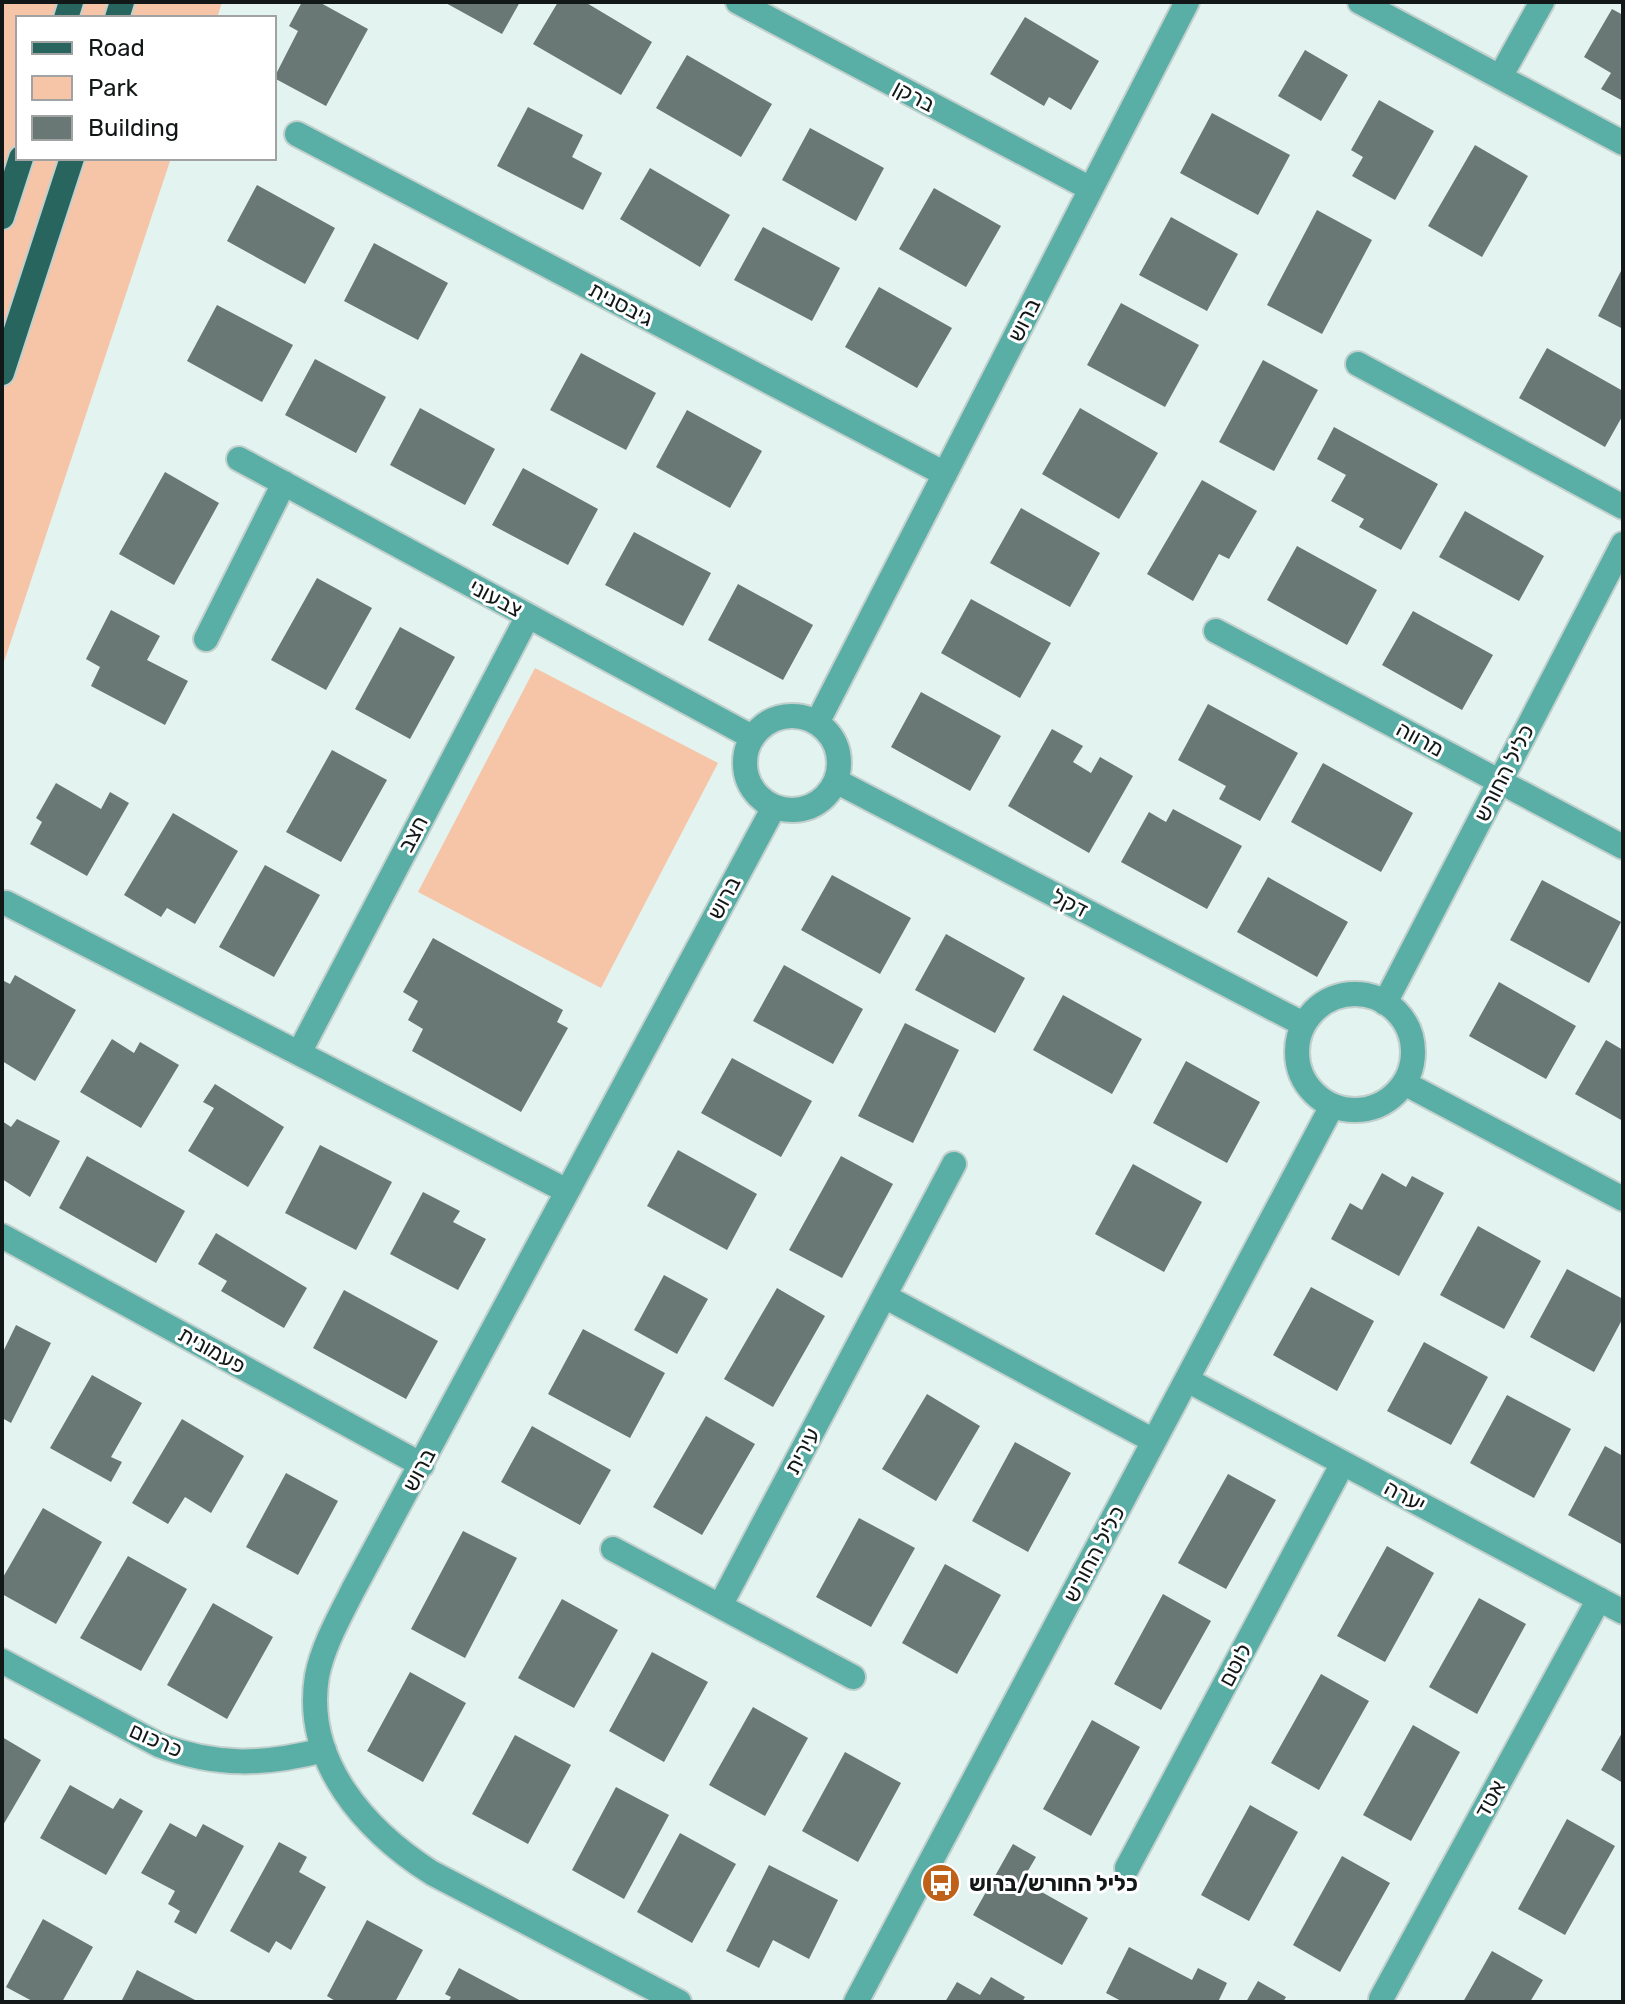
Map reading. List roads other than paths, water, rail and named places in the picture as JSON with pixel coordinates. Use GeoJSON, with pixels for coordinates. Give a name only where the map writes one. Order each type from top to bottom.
{"type":"FeatureCollection","features":[{"type":"Feature","properties":{"kind":"main road"},"geometry":{"type":"LineString","coordinates":[[2,217],[20,160]]}},
{"type":"Feature","properties":{"kind":"main road"},"geometry":{"type":"LineString","coordinates":[[2,373],[71,160]]}},
{"type":"Feature","properties":{"kind":"street","name":"ברקן"},"geometry":{"type":"LineString","coordinates":[[738,2],[1091,189]]}},
{"type":"Feature","properties":{"kind":"street","name":"ברוש"},"geometry":{"type":"LineString","coordinates":[[817,723],[1187,2]]}},
{"type":"Feature","properties":{"kind":"street"},"geometry":{"type":"LineString","coordinates":[[1360,2],[1623,143]]}},
{"type":"Feature","properties":{"kind":"street"},"geometry":{"type":"LineString","coordinates":[[1500,77],[1542,2]]}},
{"type":"Feature","properties":{"kind":"street","name":"גיבסנית"},"geometry":{"type":"LineString","coordinates":[[297,134],[945,474]]}},
{"type":"Feature","properties":{"kind":"street"},"geometry":{"type":"LineString","coordinates":[[1358,364],[1623,507]]}},
{"type":"Feature","properties":{"kind":"street","name":"צבעוני"},"geometry":{"type":"LineString","coordinates":[[239,459],[752,737]]}},
{"type":"Feature","properties":{"kind":"street"},"geometry":{"type":"LineString","coordinates":[[206,639],[284,483]]}},
{"type":"Feature","properties":{"kind":"street","name":"כליל החורש"},"geometry":{"type":"LineString","coordinates":[[1385,1003],[1623,544]]}},
{"type":"Feature","properties":{"kind":"street","name":"חצב"},"geometry":{"type":"LineString","coordinates":[[299,1053],[528,616]]}},
{"type":"Feature","properties":{"kind":"street","name":"מרווה"},"geometry":{"type":"LineString","coordinates":[[1216,631],[1623,847]]}},
{"type":"Feature","properties":{"kind":"street"},"geometry":{"type":"LineString","coordinates":[[796,715],[817,723],[833,738],[838,752],[836,781],[822,800],[810,807],[796,810],[774,807],[761,798],[748,781],[744,759],[752,737],[768,722],[781,717],[796,715]]}},
{"type":"Feature","properties":{"kind":"street","name":"דקל"},"geometry":{"type":"LineString","coordinates":[[836,781],[1303,1024]]}},
{"type":"Feature","properties":{"kind":"street","name":"ברוש"},"geometry":{"type":"LineString","coordinates":[[679,2002],[395,1849],[350,1800],[324,1750],[315,1702],[317,1674],[329,1638],[774,807]]}},
{"type":"Feature","properties":{"kind":"street"},"geometry":{"type":"LineString","coordinates":[[6,903],[567,1191]]}},
{"type":"Feature","properties":{"kind":"street"},"geometry":{"type":"LineString","coordinates":[[1341,995],[1368,995],[1385,1003],[1400,1015],[1412,1039],[1413,1057],[1404,1083],[1376,1106],[1359,1110],[1332,1106],[1310,1089],[1301,1074],[1297,1047],[1303,1024],[1317,1007],[1341,995]]}},
{"type":"Feature","properties":{"kind":"street"},"geometry":{"type":"LineString","coordinates":[[1404,1083],[1623,1199]]}},
{"type":"Feature","properties":{"kind":"street","name":"כליל החורש"},"geometry":{"type":"LineString","coordinates":[[856,2002],[1332,1106]]}},
{"type":"Feature","properties":{"kind":"street","name":"עירית"},"geometry":{"type":"LineString","coordinates":[[720,1606],[954,1164]]}},
{"type":"Feature","properties":{"kind":"street","name":"פעמונית"},"geometry":{"type":"LineString","coordinates":[[2,1236],[422,1465]]}},
{"type":"Feature","properties":{"kind":"street"},"geometry":{"type":"LineString","coordinates":[[884,1296],[1154,1441]]}},
{"type":"Feature","properties":{"kind":"street","name":"יערה"},"geometry":{"type":"LineString","coordinates":[[1187,1380],[1623,1612]]}},
{"type":"Feature","properties":{"kind":"street","name":"לוטם"},"geometry":{"type":"LineString","coordinates":[[1127,1868],[1343,1463]]}},
{"type":"Feature","properties":{"kind":"street"},"geometry":{"type":"LineString","coordinates":[[613,1549],[853,1677]]}},
{"type":"Feature","properties":{"kind":"street","name":"אטד"},"geometry":{"type":"LineString","coordinates":[[1381,1999],[1599,1599]]}},
{"type":"Feature","properties":{"kind":"street","name":"כרכום"},"geometry":{"type":"LineString","coordinates":[[2,1661],[159,1745],[183,1754],[240,1764],[324,1750]]}},
{"type":"Feature","properties":{"kind":"place","name":"כליל החורש/ברוש"},"geometry":{"type":"Point","coordinates":[941,1883]}}]}
